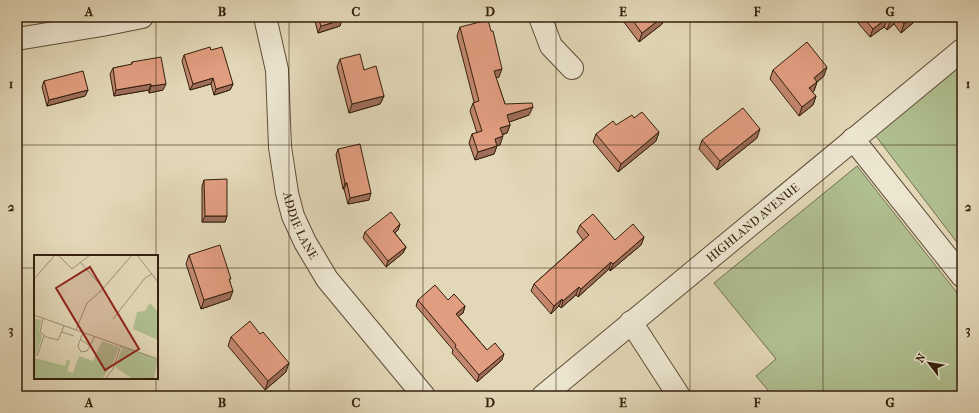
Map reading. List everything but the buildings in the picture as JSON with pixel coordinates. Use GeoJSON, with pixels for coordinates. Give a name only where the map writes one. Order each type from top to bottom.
{"type":"FeatureCollection","features":[{"type":"Feature","properties":{"kind":"street"},"geometry":{"type":"LineString","coordinates":[[17,39],[142,17]]}},
{"type":"Feature","properties":{"kind":"street","name":"ADDIE LANE"},"geometry":{"type":"LineString","coordinates":[[264,17],[277,70],[280,146],[287,193],[293,216],[305,242],[327,279],[424,396]]}},
{"type":"Feature","properties":{"kind":"street"},"geometry":{"type":"LineString","coordinates":[[540,17],[551,46],[572,68]]}},
{"type":"Feature","properties":{"kind":"street","name":"HIGHLAND AVENUE"},"geometry":{"type":"LineString","coordinates":[[543,396],[962,50]]}},
{"type":"Feature","properties":{"kind":"street"},"geometry":{"type":"LineString","coordinates":[[853,139],[962,276]]}},
{"type":"Feature","properties":{"kind":"street"},"geometry":{"type":"LineString","coordinates":[[631,322],[679,396]]}},
{"type":"Feature","properties":{"kind":"green space"},"geometry":{"type":"Polygon","coordinates":[[[962,51],[962,249],[869,127],[962,51]]]}},
{"type":"Feature","properties":{"kind":"green space"},"geometry":{"type":"Polygon","coordinates":[[[857,166],[962,299],[962,396],[773,396],[756,376],[776,359],[714,283],[857,166]]]}}]}
